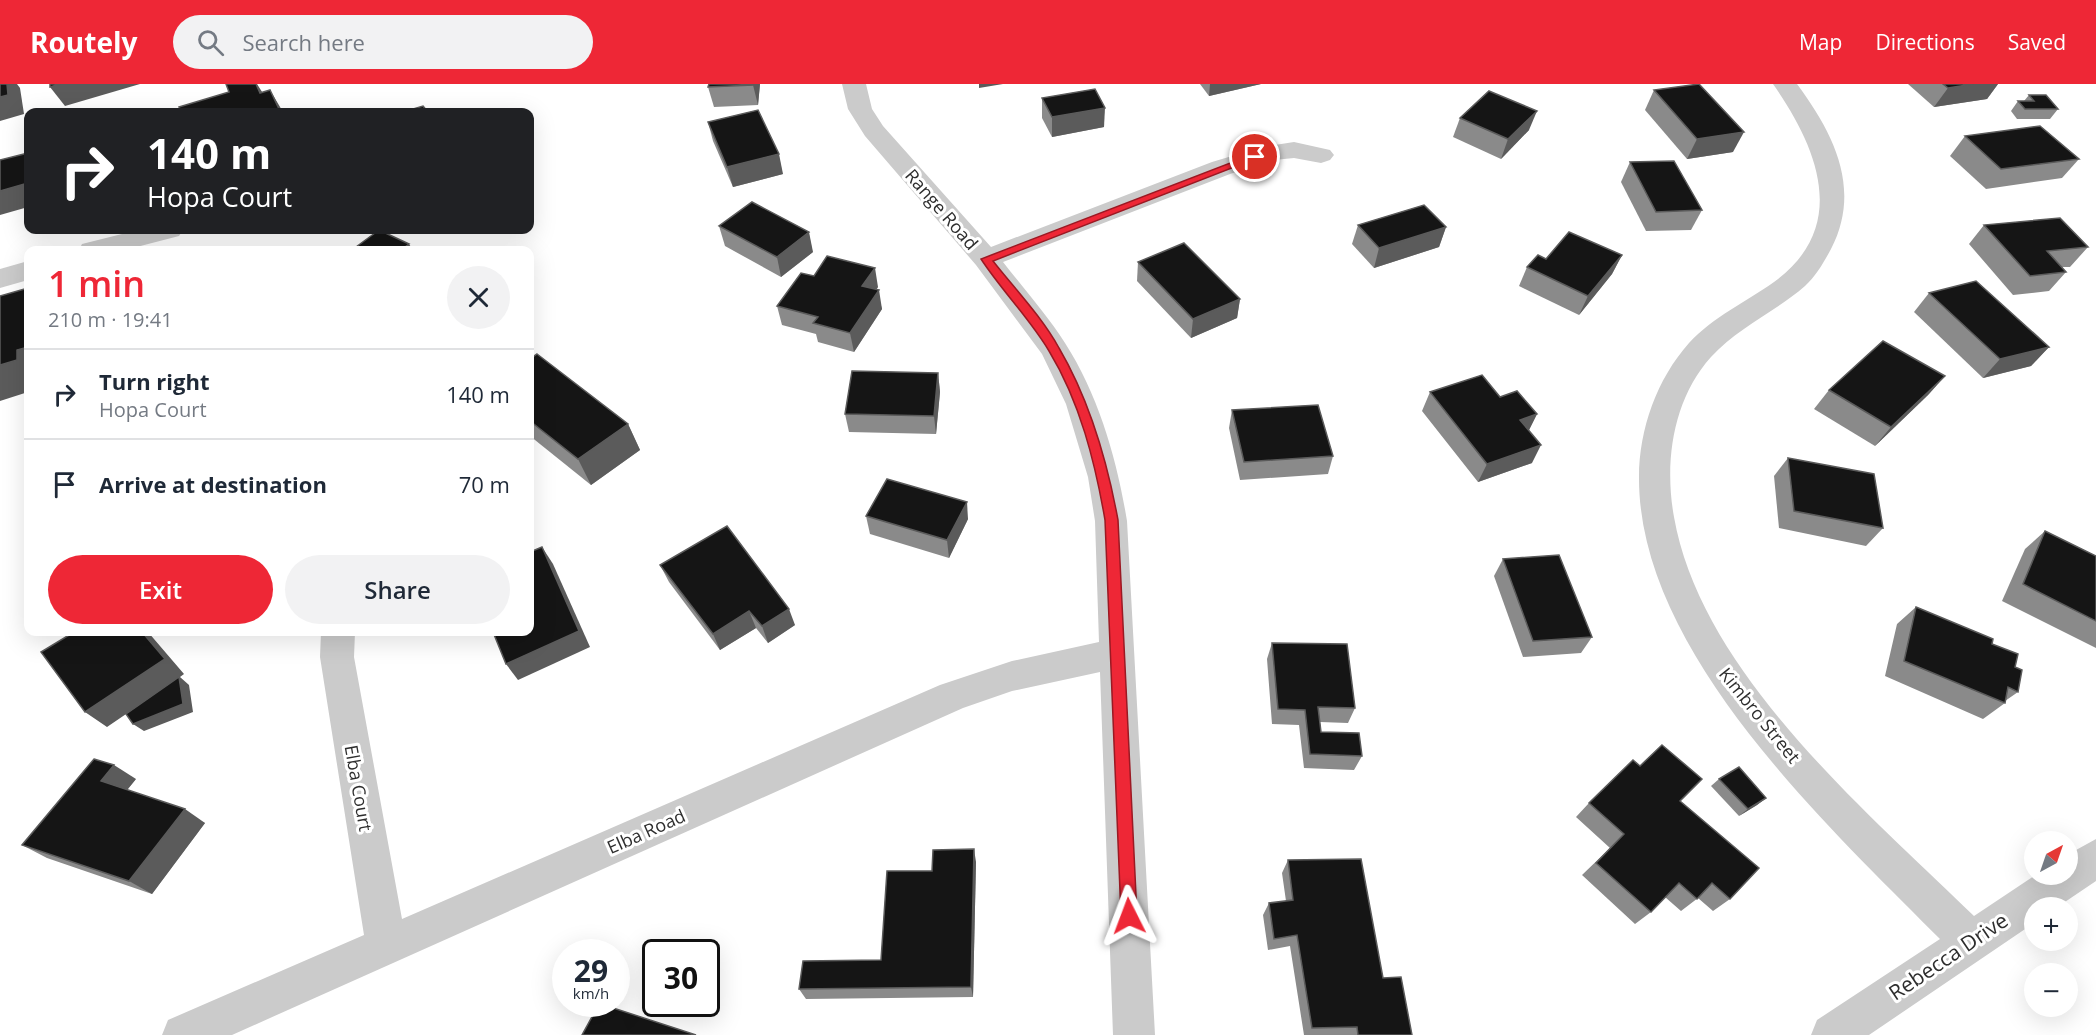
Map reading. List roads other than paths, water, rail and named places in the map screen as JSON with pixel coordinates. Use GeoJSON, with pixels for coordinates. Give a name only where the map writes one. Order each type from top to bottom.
{"type":"FeatureCollection","features":[{"type":"Feature","properties":{"kind":"street","name":"Range Road"},"geometry":{"type":"LineString","coordinates":[[854,84],[860,109],[874,131],[986,259],[1054,349],[1081,404],[1104,477],[1111,520],[1134,1035]]}},
{"type":"Feature","properties":{"kind":"street","name":"Kimbro Street"},"geometry":{"type":"LineString","coordinates":[[1785,84],[1807,112],[1826,149],[1833,192],[1827,229],[1815,255],[1797,277],[1722,328],[1698,352],[1680,377],[1665,409],[1657,440],[1654,474],[1658,516],[1666,556],[1683,598],[1709,649],[1739,694],[1824,793],[1971,940]]}},
{"type":"Feature","properties":{"kind":"street"},"geometry":{"type":"LineString","coordinates":[[986,259],[1221,168],[1271,152],[1294,150],[1321,155]]}},
{"type":"Feature","properties":{"kind":"street"},"geometry":{"type":"LineString","coordinates":[[108,246],[154,234]]}},
{"type":"Feature","properties":{"kind":"street"},"geometry":{"type":"LineString","coordinates":[[0,279],[24,271]]}},
{"type":"Feature","properties":{"kind":"street","name":"Elba Court"},"geometry":{"type":"LineString","coordinates":[[338,636],[337,657],[386,945]]}},
{"type":"Feature","properties":{"kind":"street","name":"Elba Road"},"geometry":{"type":"LineString","coordinates":[[183,1035],[952,696],[1012,676],[1117,653]]}},
{"type":"Feature","properties":{"kind":"street","name":"Rebecca Drive"},"geometry":{"type":"LineString","coordinates":[[1832,1035],[2096,858]]}}]}
